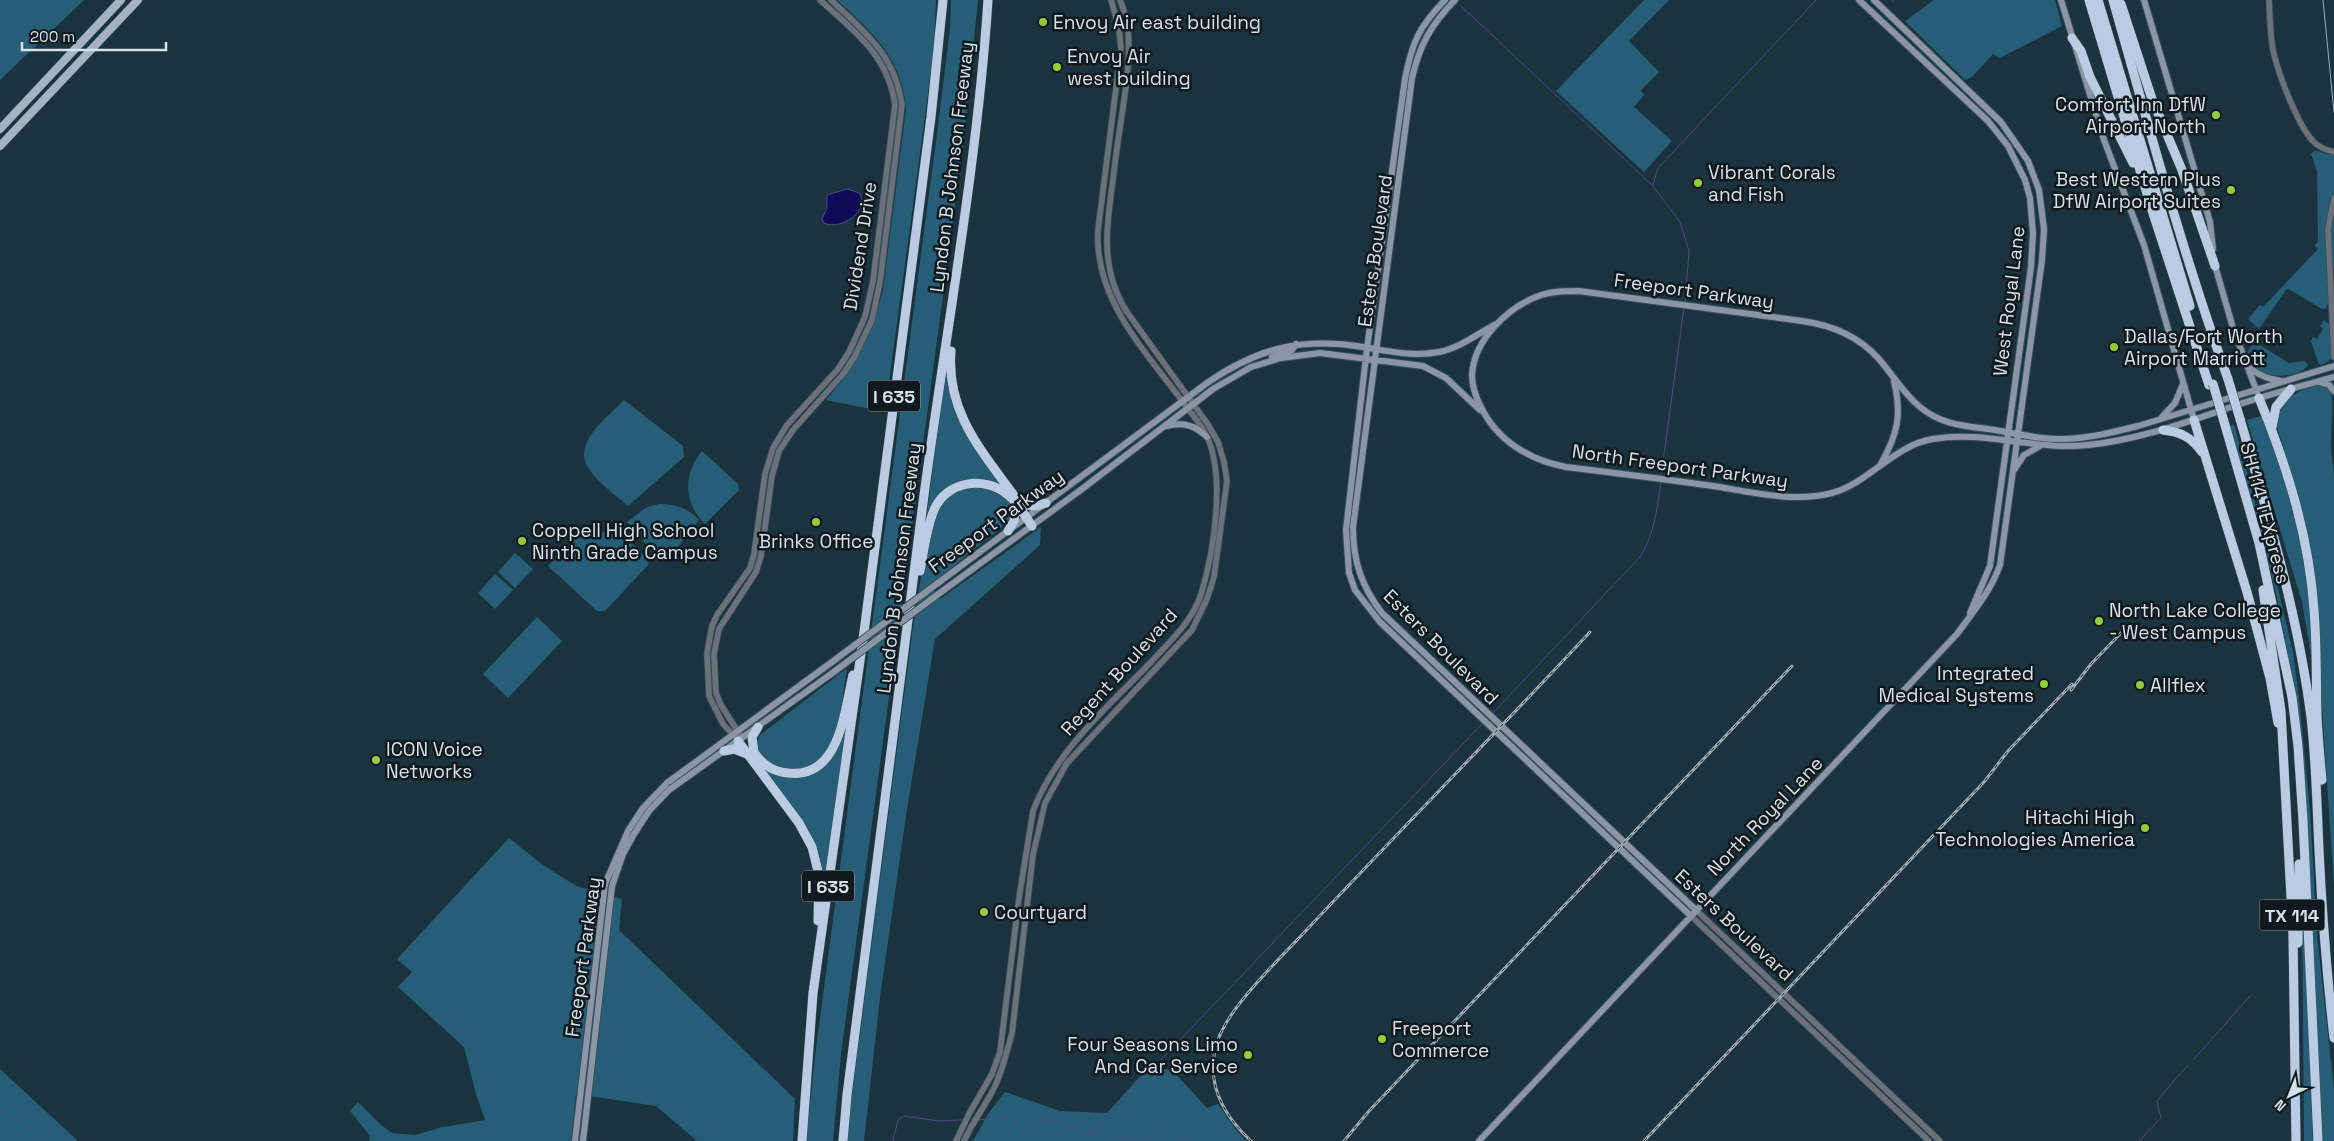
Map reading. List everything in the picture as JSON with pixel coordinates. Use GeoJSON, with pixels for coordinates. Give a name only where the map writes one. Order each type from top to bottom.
{"type":"FeatureCollection","features":[{"type":"Feature","properties":{"kind":"highway","name":"Lyndon B Johnson Freeway"},"geometry":{"type":"LineString","coordinates":[[802,1141],[813,993],[864,632],[932,108],[943,0]]}},
{"type":"Feature","properties":{"kind":"highway","name":"Lyndon B Johnson Freeway"},"geometry":{"type":"LineString","coordinates":[[843,1141],[847,1095],[924,495],[956,278],[981,77],[988,0]]}},
{"type":"Feature","properties":{"kind":"highway","name":"TX 114"},"geometry":{"type":"LineString","coordinates":[[2089,0],[2151,207],[2211,384],[2261,579],[2274,659],[2283,743],[2294,978],[2296,1141]]}},
{"type":"Feature","properties":{"kind":"highway"},"geometry":{"type":"LineString","coordinates":[[2098,0],[2211,384]]}},
{"type":"Feature","properties":{"kind":"highway"},"geometry":{"type":"LineString","coordinates":[[2114,0],[2121,4],[2152,99],[2192,197],[2215,266]]}},
{"type":"Feature","properties":{"kind":"highway","name":"TX 114"},"geometry":{"type":"LineString","coordinates":[[2114,0],[2156,151],[2211,331],[2228,379],[2282,563],[2297,630],[2311,718],[2318,805],[2324,928],[2334,1038]]}},
{"type":"Feature","properties":{"kind":"highway"},"geometry":{"type":"LineString","coordinates":[[2072,38],[2081,51],[2090,77],[2131,158],[2143,198],[2151,207]]}},
{"type":"Feature","properties":{"kind":"highway"},"geometry":{"type":"LineString","coordinates":[[956,278],[950,367],[953,393],[965,426],[1030,521]]}},
{"type":"Feature","properties":{"kind":"highway"},"geometry":{"type":"LineString","coordinates":[[2272,427],[2276,407],[2291,389]]}},
{"type":"Feature","properties":{"kind":"highway"},"geometry":{"type":"LineString","coordinates":[[2258,394],[2272,427],[2292,488],[2311,577],[2314,609],[2317,718],[2323,789],[2318,805]]}},
{"type":"Feature","properties":{"kind":"highway"},"geometry":{"type":"LineString","coordinates":[[2194,420],[2268,669],[2274,712],[2283,743]]}},
{"type":"Feature","properties":{"kind":"highway","name":"SH 114 TEXpress"},"geometry":{"type":"LineString","coordinates":[[2223,425],[2259,543],[2292,697],[2303,820],[2318,1141]]}},
{"type":"Feature","properties":{"kind":"highway"},"geometry":{"type":"LineString","coordinates":[[2163,430],[2176,432],[2189,438],[2206,458]]}},
{"type":"Feature","properties":{"kind":"highway"},"geometry":{"type":"LineString","coordinates":[[902,674],[930,524],[934,510],[940,500],[953,488],[978,482],[999,488],[1017,502],[1026,506],[1036,507],[1046,503]]}},
{"type":"Feature","properties":{"kind":"highway"},"geometry":{"type":"LineString","coordinates":[[1008,531],[1014,521],[1017,502]]}},
{"type":"Feature","properties":{"kind":"highway"},"geometry":{"type":"LineString","coordinates":[[724,751],[741,750],[752,754],[767,767],[791,774],[815,768],[828,758],[838,736],[864,632]]}},
{"type":"Feature","properties":{"kind":"highway"},"geometry":{"type":"LineString","coordinates":[[752,754],[752,737],[758,727]]}},
{"type":"Feature","properties":{"kind":"highway"},"geometry":{"type":"LineString","coordinates":[[738,736],[799,823],[812,847],[820,890],[813,993]]}},
{"type":"Feature","properties":{"kind":"highway"},"geometry":{"type":"LineString","coordinates":[[2294,978],[2299,932],[2300,826],[2303,820]]}},
{"type":"Feature","properties":{"kind":"main road"},"geometry":{"type":"LineString","coordinates":[[0,129],[121,0]]}},
{"type":"Feature","properties":{"kind":"main road"},"geometry":{"type":"LineString","coordinates":[[0,146],[138,0]]}},
{"type":"Feature","properties":{"kind":"main road","name":"Esters Boulevard"},"geometry":{"type":"LineString","coordinates":[[1445,0],[1423,25],[1412,44],[1407,68],[1368,348],[1346,530],[1349,573],[1355,590],[1374,616],[1691,916]]}},
{"type":"Feature","properties":{"kind":"main road","name":"Esters Boulevard"},"geometry":{"type":"LineString","coordinates":[[1455,0],[1428,32],[1421,46],[1414,70],[1353,527],[1353,545],[1357,569],[1364,588],[1382,613],[1696,911]]}},
{"type":"Feature","properties":{"kind":"main road","name":"West Royal Lane"},"geometry":{"type":"LineString","coordinates":[[1859,0],[1994,128],[2015,158],[2025,180],[2033,214],[2032,249],[1993,551]]}},
{"type":"Feature","properties":{"kind":"main road","name":"West Royal Lane"},"geometry":{"type":"LineString","coordinates":[[1874,0],[2009,130],[2035,176],[2039,190],[2044,229],[2038,292],[2016,442]]}},
{"type":"Feature","properties":{"kind":"main road"},"geometry":{"type":"LineString","coordinates":[[2061,0],[2104,140],[2144,245],[2194,420]]}},
{"type":"Feature","properties":{"kind":"main road"},"geometry":{"type":"LineString","coordinates":[[2144,0],[2210,222],[2215,266],[2233,328],[2258,394]]}},
{"type":"Feature","properties":{"kind":"main road"},"geometry":{"type":"LineString","coordinates":[[1407,68],[1414,70]]}},
{"type":"Feature","properties":{"kind":"main road"},"geometry":{"type":"LineString","coordinates":[[54,72],[62,80]]}},
{"type":"Feature","properties":{"kind":"main road"},"geometry":{"type":"LineString","coordinates":[[1959,94],[1966,87]]}},
{"type":"Feature","properties":{"kind":"main road"},"geometry":{"type":"LineString","coordinates":[[2025,180],[2035,176]]}},
{"type":"Feature","properties":{"kind":"main road"},"geometry":{"type":"LineString","coordinates":[[2028,290],[2038,292]]}},
{"type":"Feature","properties":{"kind":"main road","name":"Freeport Parkway"},"geometry":{"type":"LineString","coordinates":[[583,1141],[605,884],[628,831],[681,772],[738,736],[832,662],[1008,531],[1030,521],[1046,503],[1182,401],[1237,364],[1262,353],[1296,344],[1334,342],[1411,354],[1439,352],[1457,346],[1497,324],[1512,310],[1541,295],[1565,291],[1677,304],[1822,325],[1851,336],[1878,358],[1894,379]]}},
{"type":"Feature","properties":{"kind":"main road"},"geometry":{"type":"LineString","coordinates":[[1484,415],[1474,391],[1472,373],[1482,344],[1497,324]]}},
{"type":"Feature","properties":{"kind":"main road"},"geometry":{"type":"LineString","coordinates":[[1265,363],[1272,357],[1292,350],[1296,344]]}},
{"type":"Feature","properties":{"kind":"main road","name":"Freeport Parkway"},"geometry":{"type":"LineString","coordinates":[[652,803],[724,751],[738,736],[758,727],[937,595],[1030,521],[1229,379],[1265,363],[1299,355],[1320,353],[1375,358],[1430,368],[1455,385],[1484,415]]}},
{"type":"Feature","properties":{"kind":"main road"},"geometry":{"type":"LineString","coordinates":[[2248,366],[2257,374],[2267,379],[2285,381]]}},
{"type":"Feature","properties":{"kind":"main road"},"geometry":{"type":"LineString","coordinates":[[1880,465],[1905,450],[1932,439],[1973,436],[2040,446],[2067,447],[2116,441],[2163,430],[2194,420],[2285,381],[2334,366]]}},
{"type":"Feature","properties":{"kind":"main road"},"geometry":{"type":"LineString","coordinates":[[1894,379],[1908,397],[1933,417],[1961,426],[2066,439],[2114,432],[2191,409],[2258,394],[2291,389],[2334,377]]}},
{"type":"Feature","properties":{"kind":"main road"},"geometry":{"type":"LineString","coordinates":[[1880,465],[1894,438],[1899,422],[1899,404],[1894,379]]}},
{"type":"Feature","properties":{"kind":"main road"},"geometry":{"type":"LineString","coordinates":[[2315,382],[2325,383],[2334,391]]}},
{"type":"Feature","properties":{"kind":"main road"},"geometry":{"type":"LineString","coordinates":[[2162,418],[2175,403],[2183,383]]}},
{"type":"Feature","properties":{"kind":"main road","name":"North Freeport Parkway"},"geometry":{"type":"LineString","coordinates":[[1484,415],[1510,443],[1542,461],[1566,467],[1777,495],[1809,497],[1834,493],[1855,484],[1880,465]]}},
{"type":"Feature","properties":{"kind":"main road"},"geometry":{"type":"LineString","coordinates":[[1163,427],[1186,424],[1194,426],[1207,437]]}},
{"type":"Feature","properties":{"kind":"main road"},"geometry":{"type":"LineString","coordinates":[[2114,432],[2116,441]]}},
{"type":"Feature","properties":{"kind":"main road","name":"North Royal Lane"},"geometry":{"type":"LineString","coordinates":[[1478,1141],[1957,634],[1991,586],[2000,564],[2016,442]]}},
{"type":"Feature","properties":{"kind":"main road"},"geometry":{"type":"LineString","coordinates":[[2012,473],[2024,455],[2040,446]]}},
{"type":"Feature","properties":{"kind":"main road","name":"North Royal Lane"},"geometry":{"type":"LineString","coordinates":[[1968,619],[1987,578],[1993,551]]}},
{"type":"Feature","properties":{"kind":"main road","name":"Freeport Parkway"},"geometry":{"type":"LineString","coordinates":[[575,1141],[596,994]]}},
{"type":"Feature","properties":{"kind":"main road"},"geometry":{"type":"LineString","coordinates":[[580,1099],[587,1101]]}},
{"type":"Feature","properties":{"kind":"street","name":"Dividend Drive"},"geometry":{"type":"LineString","coordinates":[[738,736],[723,724],[709,696],[707,653],[712,626],[717,615],[750,568],[754,554],[767,461],[778,437],[838,369],[849,352],[865,317],[870,299],[895,105],[890,80],[872,50],[820,0]]}},
{"type":"Feature","properties":{"kind":"street","name":"Dividend Drive"},"geometry":{"type":"LineString","coordinates":[[738,736],[716,693],[714,654],[719,629],[724,618],[756,572],[761,556],[774,463],[785,441],[844,373],[855,356],[872,320],[879,291],[902,105],[897,78],[878,46],[831,0]]}},
{"type":"Feature","properties":{"kind":"street","name":"Regent Boulevard"},"geometry":{"type":"LineString","coordinates":[[956,1141],[963,1123],[992,1074],[1000,1052],[1013,946],[1033,811],[1045,781],[1071,746],[1177,634],[1199,601],[1206,575],[1218,501],[1213,457],[1207,437],[1116,310],[1109,298],[1100,268],[1098,230],[1121,49],[1119,28],[1111,0]]}},
{"type":"Feature","properties":{"kind":"street","name":"Regent Boulevard"},"geometry":{"type":"LineString","coordinates":[[964,1141],[994,1087],[1012,1033],[1020,947],[1033,855],[1041,815],[1051,789],[1067,763],[1080,748],[1192,630],[1210,592],[1227,481],[1225,464],[1218,442],[1189,396],[1122,305],[1112,283],[1107,258],[1107,221],[1129,62],[1126,18],[1120,0]]}},
{"type":"Feature","properties":{"kind":"street"},"geometry":{"type":"LineString","coordinates":[[2269,0],[2273,52],[2289,96],[2311,140],[2324,149],[2334,152]]}},
{"type":"Feature","properties":{"kind":"street"},"geometry":{"type":"LineString","coordinates":[[886,174],[893,175]]}},
{"type":"Feature","properties":{"kind":"street"},"geometry":{"type":"LineString","coordinates":[[2334,198],[2328,229],[2334,357]]}},
{"type":"Feature","properties":{"kind":"street"},"geometry":{"type":"LineString","coordinates":[[760,509],[767,510]]}},
{"type":"Feature","properties":{"kind":"street"},"geometry":{"type":"LineString","coordinates":[[750,568],[756,572]]}},
{"type":"Feature","properties":{"kind":"street","name":"Esters Boulevard"},"geometry":{"type":"LineString","coordinates":[[1696,911],[1937,1140]]}},
{"type":"Feature","properties":{"kind":"street","name":"Esters Boulevard"},"geometry":{"type":"LineString","coordinates":[[1691,916],[1929,1141]]}},
{"type":"Feature","properties":{"kind":"street"},"geometry":{"type":"LineString","coordinates":[[1013,946],[1020,947]]}},
{"type":"Feature","properties":{"kind":"street"},"geometry":{"type":"LineString","coordinates":[[1750,972],[1755,967]]}},
{"type":"Feature","properties":{"kind":"shaded area"},"geometry":{"type":"Polygon","coordinates":[[[0,0],[84,0],[0,80],[0,0]]]}},
{"type":"Feature","properties":{"kind":"shaded area"},"geometry":{"type":"Polygon","coordinates":[[[837,0],[936,0],[934,48],[885,412],[826,400],[846,375],[862,349],[883,290],[906,109],[899,75],[884,48],[837,0]]]}},
{"type":"Feature","properties":{"kind":"shaded area"},"geometry":{"type":"Polygon","coordinates":[[[951,0],[978,0],[963,147],[841,1054],[833,1141],[806,1141],[815,1056],[937,134],[950,28],[951,0]]]}},
{"type":"Feature","properties":{"kind":"shaded area"},"geometry":{"type":"Polygon","coordinates":[[[1644,0],[1669,0],[1629,41],[1659,72],[1641,90],[1644,95],[1634,107],[1672,141],[1644,172],[1556,91],[1644,0]]]}},
{"type":"Feature","properties":{"kind":"shaded area"},"geometry":{"type":"Polygon","coordinates":[[[1934,0],[2055,0],[2062,26],[2000,58],[1993,54],[1972,77],[1965,80],[1905,21],[1934,0]]]}},
{"type":"Feature","properties":{"kind":"shaded area"},"geometry":{"type":"Polygon","coordinates":[[[2315,150],[2334,156],[2334,264],[2328,305],[2325,309],[2322,309],[2289,289],[2286,290],[2259,329],[2248,319],[2260,305],[2263,307],[2318,249],[2315,246],[2318,240],[2317,171],[2311,154],[2315,150]]]}},
{"type":"Feature","properties":{"kind":"shaded area"},"geometry":{"type":"Polygon","coordinates":[[[847,189],[859,193],[862,199],[858,212],[846,222],[831,225],[824,223],[822,219],[827,208],[827,195],[847,189]]]}},
{"type":"Feature","properties":{"kind":"shaded area"},"geometry":{"type":"Polygon","coordinates":[[[2324,320],[2330,325],[2331,357],[2330,360],[2321,365],[2318,362],[2311,341],[2313,337],[2317,339],[2323,329],[2320,326],[2324,320]]]}},
{"type":"Feature","properties":{"kind":"shaded area"},"geometry":{"type":"Polygon","coordinates":[[[2260,345],[2289,363],[2305,361],[2308,365],[2304,370],[2290,375],[2281,376],[2265,373],[2253,366],[2248,351],[2251,346],[2260,345]]]}},
{"type":"Feature","properties":{"kind":"shaded area"},"geometry":{"type":"Polygon","coordinates":[[[946,367],[951,397],[956,412],[1008,490],[955,485],[925,529],[946,367]]]}},
{"type":"Feature","properties":{"kind":"shaded area"},"geometry":{"type":"Polygon","coordinates":[[[2321,385],[2331,390],[2331,446],[2334,477],[2334,885],[2316,589],[2301,507],[2276,423],[2282,407],[2291,396],[2304,389],[2321,385]]]}},
{"type":"Feature","properties":{"kind":"shaded area"},"geometry":{"type":"Polygon","coordinates":[[[624,400],[683,446],[684,457],[628,506],[597,479],[589,469],[585,459],[588,440],[601,422],[624,400]]]}},
{"type":"Feature","properties":{"kind":"shaded area"},"geometry":{"type":"Polygon","coordinates":[[[2264,415],[2288,484],[2306,562],[2314,661],[2312,661],[2302,602],[2247,420],[2264,415]]]}},
{"type":"Feature","properties":{"kind":"shaded area"},"geometry":{"type":"Polygon","coordinates":[[[2234,424],[2293,652],[2310,810],[2317,936],[2334,1089],[2334,1141],[2320,1141],[2297,722],[2287,650],[2275,588],[2230,426],[2234,424]]]}},
{"type":"Feature","properties":{"kind":"shaded area"},"geometry":{"type":"Polygon","coordinates":[[[702,451],[738,484],[739,490],[705,524],[693,507],[689,498],[688,488],[691,469],[702,451]]]}},
{"type":"Feature","properties":{"kind":"shaded area"},"geometry":{"type":"Polygon","coordinates":[[[976,486],[1003,496],[1013,510],[1011,520],[930,585],[940,599],[1041,527],[1040,545],[935,639],[907,809],[880,997],[864,1141],[846,1141],[912,634],[924,561],[940,508],[948,497],[954,493],[976,486]]]}},
{"type":"Feature","properties":{"kind":"shaded area"},"geometry":{"type":"Polygon","coordinates":[[[659,504],[681,508],[690,512],[699,520],[670,557],[658,558],[627,522],[647,507],[659,504]]]}},
{"type":"Feature","properties":{"kind":"shaded area"},"geometry":{"type":"Polygon","coordinates":[[[594,531],[619,536],[626,540],[639,550],[649,564],[605,611],[597,611],[548,566],[574,540],[594,531]]]}},
{"type":"Feature","properties":{"kind":"shaded area"},"geometry":{"type":"Polygon","coordinates":[[[515,553],[533,569],[515,588],[498,572],[515,553]]]}},
{"type":"Feature","properties":{"kind":"shaded area"},"geometry":{"type":"Polygon","coordinates":[[[495,574],[513,590],[495,609],[478,593],[495,574]]]}},
{"type":"Feature","properties":{"kind":"shaded area"},"geometry":{"type":"Polygon","coordinates":[[[537,617],[562,641],[508,698],[483,674],[537,617]]]}},
{"type":"Feature","properties":{"kind":"shaded area"},"geometry":{"type":"Polygon","coordinates":[[[847,668],[841,711],[833,744],[829,751],[819,761],[807,767],[793,769],[780,767],[769,762],[761,755],[757,746],[760,735],[847,668]]]}},
{"type":"Feature","properties":{"kind":"shaded area"},"geometry":{"type":"Polygon","coordinates":[[[843,727],[846,727],[824,891],[822,890],[821,868],[757,761],[780,774],[823,766],[838,747],[843,727]]]}},
{"type":"Feature","properties":{"kind":"shaded area"},"geometry":{"type":"Polygon","coordinates":[[[509,838],[543,865],[576,886],[622,899],[619,930],[795,1099],[793,1141],[697,1141],[656,1106],[576,1094],[571,1141],[369,1141],[370,1136],[350,1111],[358,1102],[392,1133],[415,1135],[443,1127],[485,1120],[464,1047],[398,987],[412,972],[397,959],[509,838]]]}},
{"type":"Feature","properties":{"kind":"shaded area"},"geometry":{"type":"Polygon","coordinates":[[[2302,902],[2304,902],[2313,1141],[2304,1141],[2302,902]]]}},
{"type":"Feature","properties":{"kind":"shaded area"},"geometry":{"type":"Polygon","coordinates":[[[1153,1062],[1161,1069],[1172,1070],[1207,1108],[1218,1104],[1246,1141],[973,1141],[988,1114],[1005,1092],[1060,1111],[1107,1113],[1153,1062]]]}},
{"type":"Feature","properties":{"kind":"shaded area"},"geometry":{"type":"Polygon","coordinates":[[[0,1069],[78,1141],[0,1141],[0,1069]]]}},
{"type":"Feature","properties":{"kind":"waterway"},"geometry":{"type":"LineString","coordinates":[[1653,185],[1658,168],[1816,0]]}},
{"type":"Feature","properties":{"kind":"waterway"},"geometry":{"type":"LineString","coordinates":[[1461,6],[1653,186],[1680,222],[1689,251],[1685,304]]}},
{"type":"Feature","properties":{"kind":"waterway"},"geometry":{"type":"LineString","coordinates":[[1661,477],[1684,307]]}},
{"type":"Feature","properties":{"kind":"waterway"},"geometry":{"type":"LineString","coordinates":[[1492,714],[1640,557],[1652,530],[1661,481]]}},
{"type":"Feature","properties":{"kind":"waterway"},"geometry":{"type":"LineString","coordinates":[[1091,1133],[1484,722]]}},
{"type":"Feature","properties":{"kind":"waterway"},"geometry":{"type":"LineString","coordinates":[[2194,1059],[2250,996]]}},
{"type":"Feature","properties":{"kind":"waterway"},"geometry":{"type":"LineString","coordinates":[[2139,1141],[2161,1118],[2157,1102],[2159,1098],[2188,1065]]}},
{"type":"Feature","properties":{"kind":"waterway"},"geometry":{"type":"LineString","coordinates":[[0,1108],[8,1116],[32,1128],[43,1141]]}},
{"type":"Feature","properties":{"kind":"waterway"},"geometry":{"type":"LineString","coordinates":[[893,1141],[898,1120],[904,1116],[939,1121],[962,1120]]}},
{"type":"Feature","properties":{"kind":"waterway"},"geometry":{"type":"LineString","coordinates":[[979,1120],[1004,1117],[1027,1125],[1045,1121],[1060,1121],[1082,1134],[1091,1133],[1138,1140],[1166,1133],[1187,1137],[1188,1141]]}},
{"type":"Feature","properties":{"kind":"tram line"},"geometry":{"type":"LineString","coordinates":[[2323,0],[2334,112]]}},
{"type":"Feature","properties":{"kind":"railway"},"geometry":{"type":"LineString","coordinates":[[1251,1141],[1224,1108],[1218,1095],[1213,1069],[1214,1055],[1224,1026],[1246,995],[1275,963],[1590,632]]}},
{"type":"Feature","properties":{"kind":"railway"},"geometry":{"type":"LineString","coordinates":[[2071,690],[2091,664],[2122,632]]}},
{"type":"Feature","properties":{"kind":"railway"},"geometry":{"type":"LineString","coordinates":[[1344,1141],[1369,1111],[1792,666]]}},
{"type":"Feature","properties":{"kind":"railway"},"geometry":{"type":"LineString","coordinates":[[1644,1141],[1984,782],[2008,751],[2072,684]]}},
{"type":"Feature","properties":{"kind":"place","name":"Envoy Air east building"},"geometry":{"type":"Point","coordinates":[1043,22]}},
{"type":"Feature","properties":{"kind":"place","name":"Envoy Air west building"},"geometry":{"type":"Point","coordinates":[1057,67]}},
{"type":"Feature","properties":{"kind":"place","name":"Comfort Inn DfW Airport North"},"geometry":{"type":"Point","coordinates":[2216,115]}},
{"type":"Feature","properties":{"kind":"place","name":"Vibrant Corals and Fish"},"geometry":{"type":"Point","coordinates":[1698,183]}},
{"type":"Feature","properties":{"kind":"place","name":"Best Western Plus DfW Airport Suites"},"geometry":{"type":"Point","coordinates":[2231,190]}},
{"type":"Feature","properties":{"kind":"place","name":"Dallas/Fort Worth Airport Marriott"},"geometry":{"type":"Point","coordinates":[2114,347]}},
{"type":"Feature","properties":{"kind":"place","name":"Brinks Office"},"geometry":{"type":"Point","coordinates":[816,522]}},
{"type":"Feature","properties":{"kind":"place","name":"Coppell High School Ninth Grade Campus"},"geometry":{"type":"Point","coordinates":[522,541]}},
{"type":"Feature","properties":{"kind":"place","name":"North Lake College - West Campus"},"geometry":{"type":"Point","coordinates":[2099,621]}},
{"type":"Feature","properties":{"kind":"place","name":"Integrated Medical Systems"},"geometry":{"type":"Point","coordinates":[2044,684]}},
{"type":"Feature","properties":{"kind":"place","name":"Allflex"},"geometry":{"type":"Point","coordinates":[2140,685]}},
{"type":"Feature","properties":{"kind":"place","name":"ICON Voice Networks"},"geometry":{"type":"Point","coordinates":[376,760]}},
{"type":"Feature","properties":{"kind":"place","name":"Hitachi High Technologies America"},"geometry":{"type":"Point","coordinates":[2145,828]}},
{"type":"Feature","properties":{"kind":"place","name":"Courtyard"},"geometry":{"type":"Point","coordinates":[984,912]}},
{"type":"Feature","properties":{"kind":"place","name":"Freeport Commerce"},"geometry":{"type":"Point","coordinates":[1382,1039]}},
{"type":"Feature","properties":{"kind":"place","name":"Four Seasons Limo And Car Service"},"geometry":{"type":"Point","coordinates":[1248,1055]}}]}
